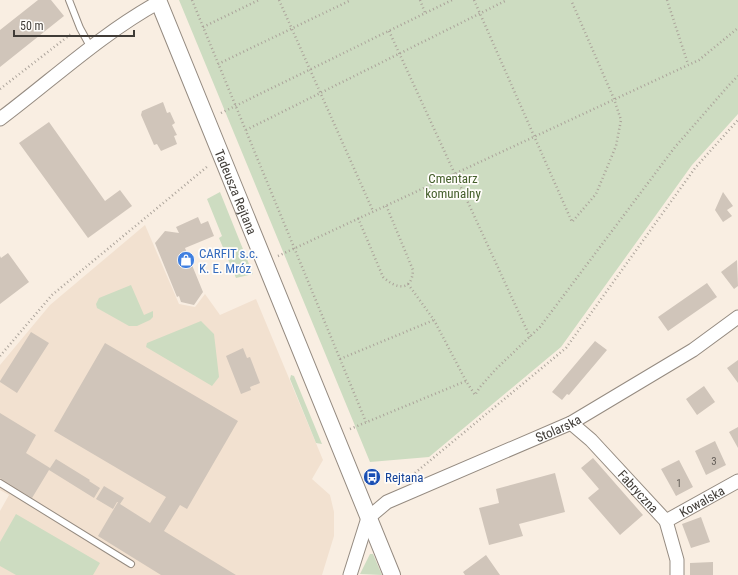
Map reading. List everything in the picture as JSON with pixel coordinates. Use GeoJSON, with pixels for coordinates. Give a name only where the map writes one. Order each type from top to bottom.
{"type":"FeatureCollection","features":[{"type":"Feature","properties":{"kind":"street"},"geometry":{"type":"LineString","coordinates":[[0,120],[91,48],[158,1]]}},
{"type":"Feature","properties":{"kind":"street","name":"Tadeusza Rejtana"},"geometry":{"type":"LineString","coordinates":[[158,1],[392,575]]}},
{"type":"Feature","properties":{"kind":"street","name":"Stolarska"},"geometry":{"type":"LineString","coordinates":[[368,518],[386,502],[571,423],[693,350],[738,317]]}},
{"type":"Feature","properties":{"kind":"street","name":"Fabryczna"},"geometry":{"type":"LineString","coordinates":[[571,423],[591,440],[666,521],[677,560],[676,575]]}},
{"type":"Feature","properties":{"kind":"street","name":"Kowalska"},"geometry":{"type":"LineString","coordinates":[[666,521],[738,481]]}},
{"type":"Feature","properties":{"kind":"street"},"geometry":{"type":"LineString","coordinates":[[350,575],[368,518]]}},
{"type":"Feature","properties":{"kind":"lane"},"geometry":{"type":"LineString","coordinates":[[69,0],[80,28],[91,48]]}},
{"type":"Feature","properties":{"kind":"lane"},"geometry":{"type":"LineString","coordinates":[[0,483],[131,564]]}},
{"type":"Feature","properties":{"kind":"path"},"geometry":{"type":"LineString","coordinates":[[192,0],[366,422]]}},
{"type":"Feature","properties":{"kind":"path"},"geometry":{"type":"LineString","coordinates":[[203,27],[259,0]]}},
{"type":"Feature","properties":{"kind":"path"},"geometry":{"type":"LineString","coordinates":[[279,0],[373,211]]}},
{"type":"Feature","properties":{"kind":"path"},"geometry":{"type":"LineString","coordinates":[[218,64],[351,0]]}},
{"type":"Feature","properties":{"kind":"path"},"geometry":{"type":"LineString","coordinates":[[420,0],[425,13]]}},
{"type":"Feature","properties":{"kind":"path"},"geometry":{"type":"LineString","coordinates":[[225,111],[452,0]]}},
{"type":"Feature","properties":{"kind":"path"},"geometry":{"type":"LineString","coordinates":[[474,0],[572,222],[596,194],[616,146],[621,120],[614,99],[571,0]]}},
{"type":"Feature","properties":{"kind":"path"},"geometry":{"type":"LineString","coordinates":[[246,130],[507,0]]}},
{"type":"Feature","properties":{"kind":"path"},"geometry":{"type":"LineString","coordinates":[[667,0],[688,64]]}},
{"type":"Feature","properties":{"kind":"path"},"geometry":{"type":"LineString","coordinates":[[0,89],[80,28]]}},
{"type":"Feature","properties":{"kind":"path"},"geometry":{"type":"LineString","coordinates":[[284,253],[699,60],[738,28]]}},
{"type":"Feature","properties":{"kind":"path"},"geometry":{"type":"LineString","coordinates":[[389,31],[530,337]]}},
{"type":"Feature","properties":{"kind":"path"},"geometry":{"type":"LineString","coordinates":[[408,284],[434,320],[475,395],[496,369],[540,328],[675,147],[728,85],[738,76]]}},
{"type":"Feature","properties":{"kind":"path"},"geometry":{"type":"LineString","coordinates":[[410,478],[566,348],[695,168],[738,120]]}},
{"type":"Feature","properties":{"kind":"path"},"geometry":{"type":"LineString","coordinates":[[0,356],[52,295],[212,163]]}},
{"type":"Feature","properties":{"kind":"path"},"geometry":{"type":"LineString","coordinates":[[358,218],[383,277],[396,286],[402,287],[408,284],[413,277],[412,264],[386,205]]}},
{"type":"Feature","properties":{"kind":"path"},"geometry":{"type":"LineString","coordinates":[[340,359],[434,320]]}},
{"type":"Feature","properties":{"kind":"path"},"geometry":{"type":"LineString","coordinates":[[356,426],[466,381]]}},
{"type":"Feature","properties":{"kind":"shaded area"},"geometry":{"type":"Polygon","coordinates":[[[145,225],[179,304],[195,307],[205,294],[220,315],[256,299],[323,460],[312,479],[330,495],[334,512],[334,536],[322,575],[0,575],[0,511],[9,495],[0,490],[0,365],[50,305],[145,225]]]}},
{"type":"Feature","properties":{"kind":"green space","name":"Cmentarz komunalny"},"geometry":{"type":"Polygon","coordinates":[[[179,0],[738,0],[738,114],[692,165],[561,347],[429,457],[370,462],[179,0]]]}},
{"type":"Feature","properties":{"kind":"green space"},"geometry":{"type":"Polygon","coordinates":[[[220,192],[253,274],[236,278],[219,238],[222,236],[207,199],[220,192]]]}},
{"type":"Feature","properties":{"kind":"green space"},"geometry":{"type":"Polygon","coordinates":[[[131,285],[144,315],[153,311],[153,317],[150,320],[137,326],[129,326],[97,308],[96,304],[99,298],[131,285]]]}},
{"type":"Feature","properties":{"kind":"green space"},"geometry":{"type":"Polygon","coordinates":[[[201,321],[214,334],[219,377],[212,386],[146,347],[147,343],[201,321]]]}},
{"type":"Feature","properties":{"kind":"green space"},"geometry":{"type":"Polygon","coordinates":[[[291,375],[294,376],[322,444],[316,443],[290,379],[291,375]]]}},
{"type":"Feature","properties":{"kind":"green space"},"geometry":{"type":"Polygon","coordinates":[[[16,514],[100,563],[93,575],[16,575],[0,566],[0,542],[16,514]]]}},
{"type":"Feature","properties":{"kind":"green space"},"geometry":{"type":"Polygon","coordinates":[[[370,554],[373,554],[382,575],[360,574],[370,554]]]}},
{"type":"Feature","properties":{"kind":"building"},"geometry":{"type":"Polygon","coordinates":[[[38,0],[51,0],[64,16],[0,67],[0,30],[38,0]]]}},
{"type":"Feature","properties":{"kind":"building"},"geometry":{"type":"Polygon","coordinates":[[[163,102],[167,113],[170,112],[175,123],[172,125],[177,135],[174,136],[177,144],[161,151],[157,144],[154,145],[141,115],[142,111],[163,102]]]}},
{"type":"Feature","properties":{"kind":"building"},"geometry":{"type":"Polygon","coordinates":[[[49,122],[105,201],[120,190],[132,206],[88,238],[19,143],[49,122]]]}},
{"type":"Feature","properties":{"kind":"building"},"geometry":{"type":"Polygon","coordinates":[[[723,192],[733,206],[727,210],[732,216],[723,222],[715,210],[723,192]]]}},
{"type":"Feature","properties":{"kind":"building"},"geometry":{"type":"Polygon","coordinates":[[[198,217],[201,224],[208,221],[214,236],[185,248],[203,292],[194,305],[181,302],[179,296],[177,297],[155,243],[165,231],[179,233],[176,227],[198,217]]]}},
{"type":"Feature","properties":{"kind":"building"},"geometry":{"type":"Polygon","coordinates":[[[8,253],[29,282],[0,304],[0,256],[1,258],[8,253]]]}},
{"type":"Feature","properties":{"kind":"building"},"geometry":{"type":"Polygon","coordinates":[[[737,260],[738,286],[734,289],[721,272],[737,260]]]}},
{"type":"Feature","properties":{"kind":"building"},"geometry":{"type":"Polygon","coordinates":[[[707,283],[717,297],[668,331],[658,317],[707,283]]]}},
{"type":"Feature","properties":{"kind":"building"},"geometry":{"type":"Polygon","coordinates":[[[31,332],[49,343],[17,393],[0,381],[31,332]]]}},
{"type":"Feature","properties":{"kind":"building"},"geometry":{"type":"Polygon","coordinates":[[[595,341],[607,350],[569,395],[567,394],[562,400],[552,392],[595,341]]]}},
{"type":"Feature","properties":{"kind":"building"},"geometry":{"type":"Polygon","coordinates":[[[105,343],[238,421],[187,509],[180,505],[164,531],[236,575],[161,575],[98,536],[118,502],[113,509],[96,499],[104,486],[124,498],[120,504],[150,523],[166,497],[54,431],[105,343]]]}},
{"type":"Feature","properties":{"kind":"building"},"geometry":{"type":"Polygon","coordinates":[[[243,348],[247,358],[250,357],[260,383],[250,387],[251,390],[241,394],[226,356],[243,348]]]}},
{"type":"Feature","properties":{"kind":"building"},"geometry":{"type":"Polygon","coordinates":[[[738,360],[738,383],[727,368],[738,360]]]}},
{"type":"Feature","properties":{"kind":"building"},"geometry":{"type":"Polygon","coordinates":[[[704,386],[715,402],[697,415],[686,399],[704,386]]]}},
{"type":"Feature","properties":{"kind":"building"},"geometry":{"type":"Polygon","coordinates":[[[0,413],[36,435],[26,453],[50,468],[56,459],[90,480],[89,481],[100,488],[94,498],[49,470],[32,498],[0,478],[0,413]]]}},
{"type":"Feature","properties":{"kind":"building"},"geometry":{"type":"Polygon","coordinates":[[[738,427],[738,448],[729,432],[738,427]]]}},
{"type":"Feature","properties":{"kind":"building"},"geometry":{"type":"Polygon","coordinates":[[[715,441],[726,465],[706,475],[695,451],[715,441]]]}},
{"type":"Feature","properties":{"kind":"building"},"geometry":{"type":"Polygon","coordinates":[[[593,458],[643,515],[620,535],[588,498],[599,489],[581,468],[593,458]]]}},
{"type":"Feature","properties":{"kind":"building"},"geometry":{"type":"Polygon","coordinates":[[[679,460],[693,487],[676,496],[661,469],[679,460]]]}},
{"type":"Feature","properties":{"kind":"building"},"geometry":{"type":"Polygon","coordinates":[[[555,473],[565,512],[519,524],[523,536],[489,545],[479,508],[499,503],[496,489],[555,473]]]}},
{"type":"Feature","properties":{"kind":"building"},"geometry":{"type":"Polygon","coordinates":[[[701,517],[710,542],[691,548],[682,524],[701,517]]]}},
{"type":"Feature","properties":{"kind":"building"},"geometry":{"type":"Polygon","coordinates":[[[486,555],[500,575],[465,575],[463,572],[486,555]]]}},
{"type":"Feature","properties":{"kind":"building"},"geometry":{"type":"Polygon","coordinates":[[[713,562],[713,575],[690,575],[690,563],[713,562]]]}},
{"type":"Feature","properties":{"kind":"place","name":"CARFIT s.c. K. E. Mróz"},"geometry":{"type":"Point","coordinates":[186,260]}},
{"type":"Feature","properties":{"kind":"place","name":"Rejtana"},"geometry":{"type":"Point","coordinates":[372,477]}}]}
